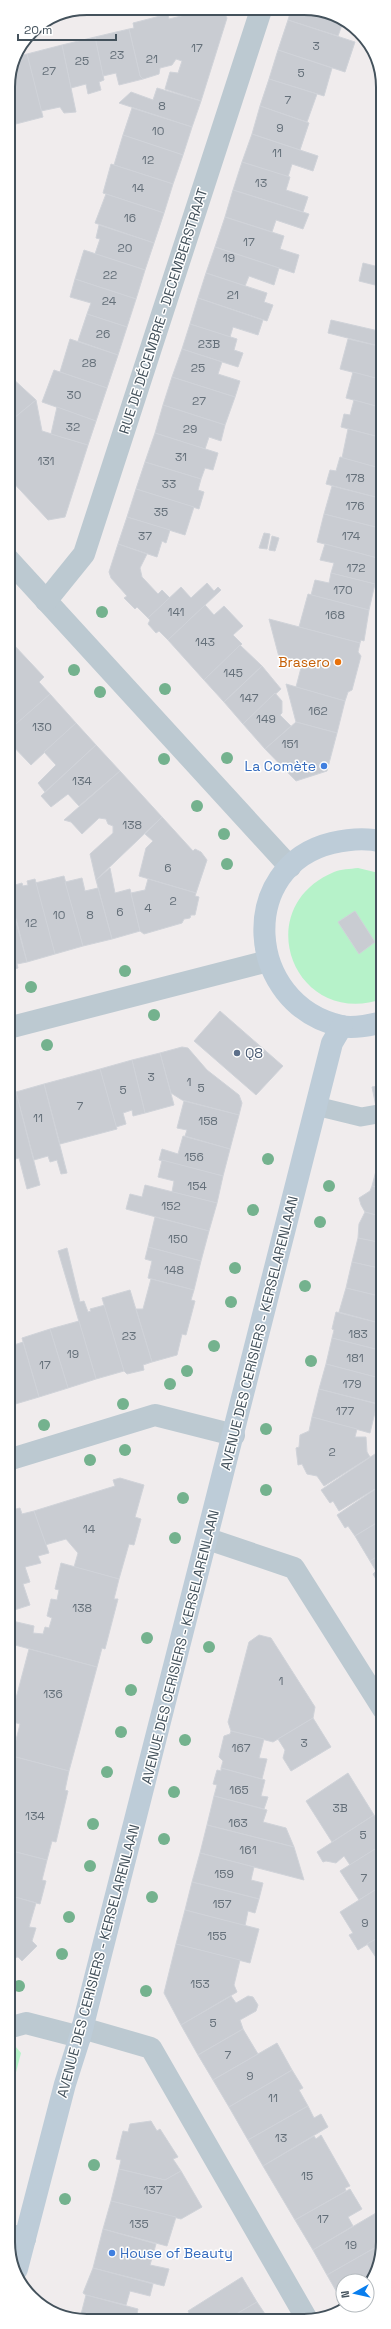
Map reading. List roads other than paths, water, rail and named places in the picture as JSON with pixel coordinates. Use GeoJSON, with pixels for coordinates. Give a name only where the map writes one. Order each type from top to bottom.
{"type":"FeatureCollection","features":[{"type":"Feature","properties":{"kind":"street","name":"RUE DE DÉCEMBRE - DECEMBERSTRAAT"},"geometry":{"type":"LineString","coordinates":[[46,601],[84,554],[259,15]]}},
{"type":"Feature","properties":{"kind":"street"},"geometry":{"type":"LineString","coordinates":[[15,572],[46,601],[290,867]]}},
{"type":"Feature","properties":{"kind":"street"},"geometry":{"type":"LineString","coordinates":[[376,839],[350,839],[322,845],[309,852],[290,867],[280,880],[267,906],[263,929],[268,961],[277,981],[287,994],[304,1010],[322,1020],[342,1026],[365,1026],[376,1024]]}},
{"type":"Feature","properties":{"kind":"street"},"geometry":{"type":"LineString","coordinates":[[15,1026],[268,961]]}},
{"type":"Feature","properties":{"kind":"street","name":"AVENUE DES CERISIERS - KERSELARENLAAN"},"geometry":{"type":"LineString","coordinates":[[17,2260],[17,2236],[81,2032],[208,1539],[332,1043],[342,1026]]}},
{"type":"Feature","properties":{"kind":"street"},"geometry":{"type":"LineString","coordinates":[[15,1458],[155,1415],[234,1435]]}},
{"type":"Feature","properties":{"kind":"street"},"geometry":{"type":"LineString","coordinates":[[208,1539],[294,1568],[376,1698]]}},
{"type":"Feature","properties":{"kind":"street"},"geometry":{"type":"LineString","coordinates":[[15,2026],[26,2023],[81,2032],[151,2048],[304,2314]]}},
{"type":"Feature","properties":{"kind":"lane"},"geometry":{"type":"LineString","coordinates":[[316,1106],[361,1117],[376,1114]]}},
{"type":"Feature","properties":{"kind":"place","name":"Brasero"},"geometry":{"type":"Point","coordinates":[338,662]}},
{"type":"Feature","properties":{"kind":"place","name":"La Comète"},"geometry":{"type":"Point","coordinates":[324,766]}},
{"type":"Feature","properties":{"kind":"place","name":"Q8"},"geometry":{"type":"Point","coordinates":[237,1053]}},
{"type":"Feature","properties":{"kind":"place","name":"House of Beauty"},"geometry":{"type":"Point","coordinates":[112,2253]}}]}
